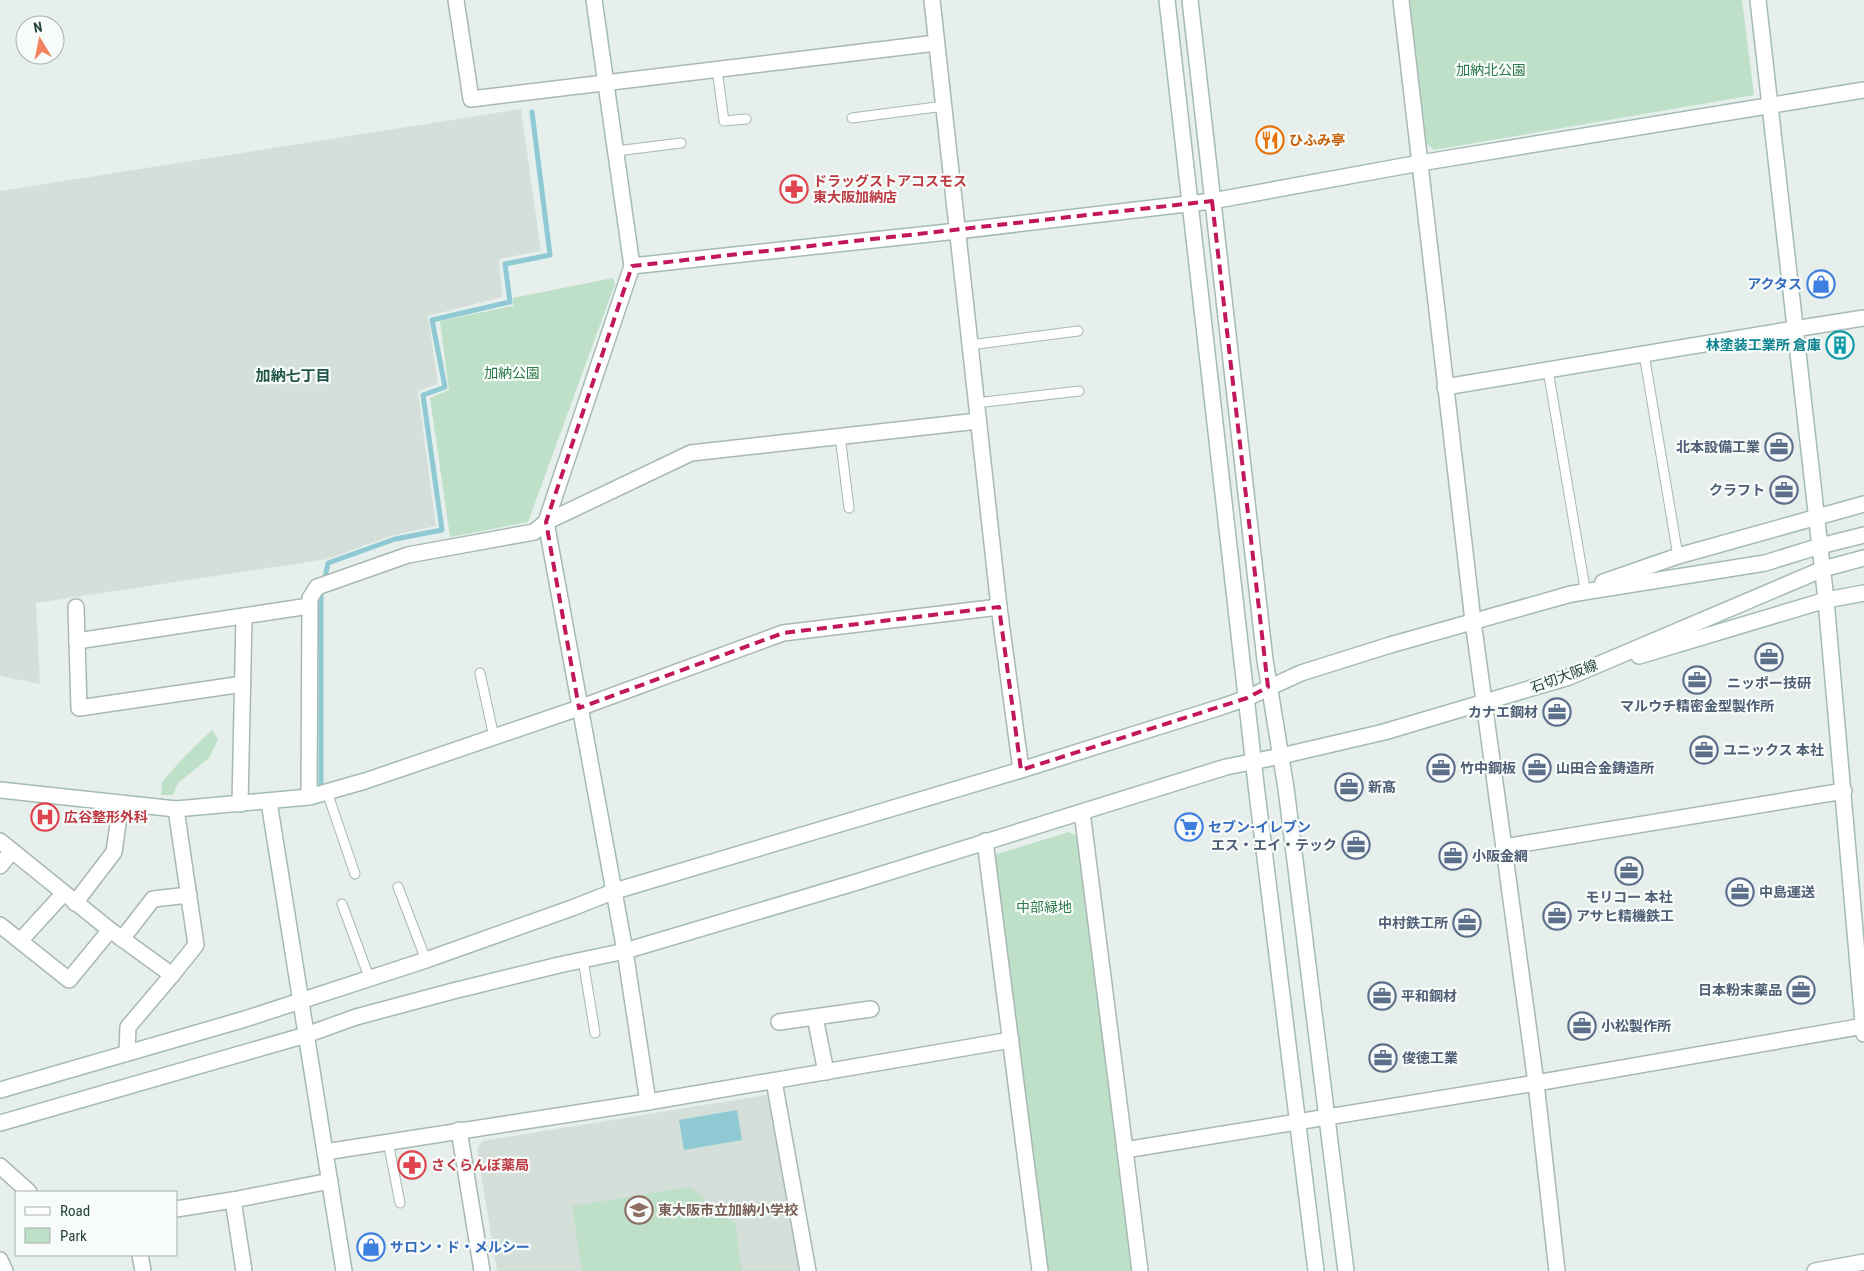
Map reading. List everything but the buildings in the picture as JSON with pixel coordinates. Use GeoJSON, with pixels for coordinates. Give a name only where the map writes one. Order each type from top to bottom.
{"type":"FeatureCollection","features":[{"type":"Feature","properties":{"kind":"street"},"geometry":{"type":"LineString","coordinates":[[456,0],[472,100],[606,82],[936,43]]}},
{"type":"Feature","properties":{"kind":"street"},"geometry":{"type":"LineString","coordinates":[[594,0],[632,266],[546,522],[625,951],[648,1102]]}},
{"type":"Feature","properties":{"kind":"street"},"geometry":{"type":"LineString","coordinates":[[932,0],[999,607],[1021,770]]}},
{"type":"Feature","properties":{"kind":"street"},"geometry":{"type":"LineString","coordinates":[[1168,0],[1253,761],[1316,1271]]}},
{"type":"Feature","properties":{"kind":"street"},"geometry":{"type":"LineString","coordinates":[[1190,0],[1268,687],[1281,756],[1328,1116],[1346,1271]]}},
{"type":"Feature","properties":{"kind":"street"},"geometry":{"type":"LineString","coordinates":[[1401,0],[1472,621],[1485,702],[1536,1083],[1557,1271]]}},
{"type":"Feature","properties":{"kind":"street"},"geometry":{"type":"LineString","coordinates":[[1125,1150],[1864,1028],[1823,569],[1794,329],[1758,0]]}},
{"type":"Feature","properties":{"kind":"street"},"geometry":{"type":"LineString","coordinates":[[632,266],[958,231],[1212,201],[1420,163],[1864,90]]}},
{"type":"Feature","properties":{"kind":"street"},"geometry":{"type":"LineString","coordinates":[[1445,387],[1864,318]]}},
{"type":"Feature","properties":{"kind":"street"},"geometry":{"type":"LineString","coordinates":[[309,797],[310,598],[318,587],[408,555],[534,532],[546,522],[691,453],[978,421]]}},
{"type":"Feature","properties":{"kind":"street"},"geometry":{"type":"LineString","coordinates":[[0,1090],[245,1019],[369,977],[426,960],[614,891],[1021,770],[1247,698],[1300,673],[1578,591],[1678,556],[1864,504]]}},
{"type":"Feature","properties":{"kind":"street"},"geometry":{"type":"LineString","coordinates":[[1578,591],[1765,563],[1864,535]]}},
{"type":"Feature","properties":{"kind":"street","name":"石切大阪線"},"geometry":{"type":"LineString","coordinates":[[0,1123],[306,1035],[374,1012],[453,991],[625,951],[1226,767],[1384,732],[1569,677],[1823,569],[1864,558]]}},
{"type":"Feature","properties":{"kind":"street"},"geometry":{"type":"LineString","coordinates":[[1569,677],[1826,600],[1864,593]]}},
{"type":"Feature","properties":{"kind":"street"},"geometry":{"type":"LineString","coordinates":[[77,641],[310,606]]}},
{"type":"Feature","properties":{"kind":"street"},"geometry":{"type":"LineString","coordinates":[[76,607],[79,708],[243,684]]}},
{"type":"Feature","properties":{"kind":"street"},"geometry":{"type":"LineString","coordinates":[[0,790],[176,809],[309,797],[365,781],[579,708],[783,633],[999,607]]}},
{"type":"Feature","properties":{"kind":"street"},"geometry":{"type":"LineString","coordinates":[[240,804],[244,616]]}},
{"type":"Feature","properties":{"kind":"street"},"geometry":{"type":"LineString","coordinates":[[1504,847],[1844,791]]}},
{"type":"Feature","properties":{"kind":"street"},"geometry":{"type":"LineString","coordinates":[[269,802],[344,1271]]}},
{"type":"Feature","properties":{"kind":"street"},"geometry":{"type":"LineString","coordinates":[[20,941],[69,898],[114,852],[121,803]]}},
{"type":"Feature","properties":{"kind":"street"},"geometry":{"type":"LineString","coordinates":[[127,1053],[128,1028],[196,944],[176,809]]}},
{"type":"Feature","properties":{"kind":"street"},"geometry":{"type":"LineString","coordinates":[[1082,812],[1140,1271]]}},
{"type":"Feature","properties":{"kind":"street"},"geometry":{"type":"LineString","coordinates":[[0,841],[69,898],[172,975]]}},
{"type":"Feature","properties":{"kind":"street"},"geometry":{"type":"LineString","coordinates":[[985,841],[1040,1271]]}},
{"type":"Feature","properties":{"kind":"street"},"geometry":{"type":"LineString","coordinates":[[0,866],[12,851]]}},
{"type":"Feature","properties":{"kind":"street"},"geometry":{"type":"LineString","coordinates":[[0,925],[69,980],[153,899],[189,895]]}},
{"type":"Feature","properties":{"kind":"street"},"geometry":{"type":"LineString","coordinates":[[779,1022],[871,1009]]}},
{"type":"Feature","properties":{"kind":"street"},"geometry":{"type":"LineString","coordinates":[[816,1017],[826,1072]]}},
{"type":"Feature","properties":{"kind":"street"},"geometry":{"type":"LineString","coordinates":[[325,1152],[648,1102],[1011,1040]]}},
{"type":"Feature","properties":{"kind":"street"},"geometry":{"type":"LineString","coordinates":[[774,1080],[808,1271]]}},
{"type":"Feature","properties":{"kind":"street"},"geometry":{"type":"LineString","coordinates":[[459,1130],[482,1271]]}},
{"type":"Feature","properties":{"kind":"street"},"geometry":{"type":"LineString","coordinates":[[0,1166],[28,1191]]}},
{"type":"Feature","properties":{"kind":"street"},"geometry":{"type":"LineString","coordinates":[[178,1209],[330,1181]]}},
{"type":"Feature","properties":{"kind":"street"},"geometry":{"type":"LineString","coordinates":[[233,1200],[244,1271]]}},
{"type":"Feature","properties":{"kind":"street"},"geometry":{"type":"LineString","coordinates":[[140,1256],[143,1271]]}},
{"type":"Feature","properties":{"kind":"street"},"geometry":{"type":"LineString","coordinates":[[0,1260],[5,1271]]}},
{"type":"Feature","properties":{"kind":"street"},"geometry":{"type":"LineString","coordinates":[[1815,1271],[1864,1262]]}},
{"type":"Feature","properties":{"kind":"lane"},"geometry":{"type":"LineString","coordinates":[[717,69],[724,121],[746,119]]}},
{"type":"Feature","properties":{"kind":"lane"},"geometry":{"type":"LineString","coordinates":[[852,118],[944,106]]}},
{"type":"Feature","properties":{"kind":"lane"},"geometry":{"type":"LineString","coordinates":[[616,151],[681,143]]}},
{"type":"Feature","properties":{"kind":"lane"},"geometry":{"type":"LineString","coordinates":[[970,345],[1078,330]]}},
{"type":"Feature","properties":{"kind":"lane"},"geometry":{"type":"LineString","coordinates":[[1644,354],[1678,556]]}},
{"type":"Feature","properties":{"kind":"lane"},"geometry":{"type":"LineString","coordinates":[[1548,370],[1578,591]]}},
{"type":"Feature","properties":{"kind":"lane"},"geometry":{"type":"LineString","coordinates":[[976,403],[1079,391]]}},
{"type":"Feature","properties":{"kind":"lane"},"geometry":{"type":"LineString","coordinates":[[840,436],[849,508]]}},
{"type":"Feature","properties":{"kind":"lane"},"geometry":{"type":"LineString","coordinates":[[480,673],[494,737]]}},
{"type":"Feature","properties":{"kind":"lane"},"geometry":{"type":"LineString","coordinates":[[328,792],[355,874]]}},
{"type":"Feature","properties":{"kind":"lane"},"geometry":{"type":"LineString","coordinates":[[398,887],[426,960]]}},
{"type":"Feature","properties":{"kind":"lane"},"geometry":{"type":"LineString","coordinates":[[342,904],[369,977]]}},
{"type":"Feature","properties":{"kind":"lane"},"geometry":{"type":"LineString","coordinates":[[583,960],[595,1033]]}},
{"type":"Feature","properties":{"kind":"lane"},"geometry":{"type":"LineString","coordinates":[[388,1142],[400,1203]]}},
{"type":"Feature","properties":{"kind":"highlighted area"},"geometry":{"type":"Polygon","coordinates":[[[1212,201],[1268,687],[1247,698],[1021,770],[999,607],[783,633],[579,708],[546,522],[632,266],[1212,201]]]}},
{"type":"Feature","properties":{"kind":"shaded area"},"geometry":{"type":"Polygon","coordinates":[[[521,109],[541,251],[499,259],[502,297],[428,316],[438,384],[418,391],[436,526],[390,536],[328,559],[36,603],[40,684],[0,676],[0,191],[521,109]]]}},
{"type":"Feature","properties":{"kind":"shaded area","name":"東大阪市立加納小学校"},"geometry":{"type":"Polygon","coordinates":[[[772,1094],[801,1271],[497,1271],[477,1150],[482,1141],[772,1094]]]}},
{"type":"Feature","properties":{"kind":"green space","name":"加納北公園"},"geometry":{"type":"Polygon","coordinates":[[[1410,0],[1742,0],[1754,95],[1434,150],[1426,143],[1410,0]]]}},
{"type":"Feature","properties":{"kind":"green space","name":"加納公園"},"geometry":{"type":"Polygon","coordinates":[[[613,278],[615,284],[528,522],[450,537],[430,398],[449,390],[440,321],[513,306],[513,298],[613,278]]]}},
{"type":"Feature","properties":{"kind":"green space"},"geometry":{"type":"Polygon","coordinates":[[[212,730],[218,739],[209,758],[178,783],[173,795],[161,795],[162,782],[212,730]]]}},
{"type":"Feature","properties":{"kind":"green space","name":"中部緑地"},"geometry":{"type":"Polygon","coordinates":[[[1069,832],[1078,836],[1133,1271],[1048,1271],[994,855],[1069,832]]]}},
{"type":"Feature","properties":{"kind":"green space"},"geometry":{"type":"Polygon","coordinates":[[[690,1187],[735,1223],[742,1271],[582,1271],[572,1206],[690,1187]]]}},
{"type":"Feature","properties":{"kind":"water"},"geometry":{"type":"Polygon","coordinates":[[[737,1110],[742,1140],[684,1150],[679,1120],[737,1110]]]}},
{"type":"Feature","properties":{"kind":"waterway"},"geometry":{"type":"LineString","coordinates":[[324,582],[328,563],[395,539],[442,530],[423,395],[445,387],[432,320],[510,302],[505,264],[550,255],[532,112]]}},
{"type":"Feature","properties":{"kind":"waterway"},"geometry":{"type":"LineString","coordinates":[[321,590],[321,787]]}},
{"type":"Feature","properties":{"kind":"place","name":"ひふみ亭"},"geometry":{"type":"Point","coordinates":[1270,140]}},
{"type":"Feature","properties":{"kind":"place","name":"ドラッグストアコスモス 東大阪加納店"},"geometry":{"type":"Point","coordinates":[794,189]}},
{"type":"Feature","properties":{"kind":"place","name":"アクタス"},"geometry":{"type":"Point","coordinates":[1821,284]}},
{"type":"Feature","properties":{"kind":"place","name":"林塗装工業所 倉庫"},"geometry":{"type":"Point","coordinates":[1840,345]}},
{"type":"Feature","properties":{"kind":"place","name":"北本設備工業"},"geometry":{"type":"Point","coordinates":[1779,447]}},
{"type":"Feature","properties":{"kind":"place","name":"クラフト"},"geometry":{"type":"Point","coordinates":[1784,490]}},
{"type":"Feature","properties":{"kind":"place","name":"ニッポー技研"},"geometry":{"type":"Point","coordinates":[1769,657]}},
{"type":"Feature","properties":{"kind":"place","name":"マルウチ精密金型製作所"},"geometry":{"type":"Point","coordinates":[1697,680]}},
{"type":"Feature","properties":{"kind":"place","name":"カナエ鋼材"},"geometry":{"type":"Point","coordinates":[1557,712]}},
{"type":"Feature","properties":{"kind":"place","name":"ユニックス 本社"},"geometry":{"type":"Point","coordinates":[1704,750]}},
{"type":"Feature","properties":{"kind":"place","name":"竹中鋼板"},"geometry":{"type":"Point","coordinates":[1441,768]}},
{"type":"Feature","properties":{"kind":"place","name":"山田合金鋳造所"},"geometry":{"type":"Point","coordinates":[1537,768]}},
{"type":"Feature","properties":{"kind":"place","name":"新髙"},"geometry":{"type":"Point","coordinates":[1349,787]}},
{"type":"Feature","properties":{"kind":"place","name":"広谷整形外科"},"geometry":{"type":"Point","coordinates":[45,817]}},
{"type":"Feature","properties":{"kind":"place","name":"セブン-イレブン"},"geometry":{"type":"Point","coordinates":[1189,827]}},
{"type":"Feature","properties":{"kind":"place","name":"エス・エイ・テック"},"geometry":{"type":"Point","coordinates":[1356,845]}},
{"type":"Feature","properties":{"kind":"place","name":"小阪金網"},"geometry":{"type":"Point","coordinates":[1453,856]}},
{"type":"Feature","properties":{"kind":"place","name":"モリコー 本社"},"geometry":{"type":"Point","coordinates":[1629,871]}},
{"type":"Feature","properties":{"kind":"place","name":"中島運送"},"geometry":{"type":"Point","coordinates":[1740,892]}},
{"type":"Feature","properties":{"kind":"place","name":"アサヒ精機鉄工"},"geometry":{"type":"Point","coordinates":[1557,916]}},
{"type":"Feature","properties":{"kind":"place","name":"中村鉄工所"},"geometry":{"type":"Point","coordinates":[1467,923]}},
{"type":"Feature","properties":{"kind":"place","name":"日本粉末薬品"},"geometry":{"type":"Point","coordinates":[1801,990]}},
{"type":"Feature","properties":{"kind":"place","name":"平和鋼材"},"geometry":{"type":"Point","coordinates":[1382,996]}},
{"type":"Feature","properties":{"kind":"place","name":"小松製作所"},"geometry":{"type":"Point","coordinates":[1582,1026]}},
{"type":"Feature","properties":{"kind":"place","name":"俊徳工業"},"geometry":{"type":"Point","coordinates":[1383,1058]}},
{"type":"Feature","properties":{"kind":"place","name":"さくらんぼ薬局"},"geometry":{"type":"Point","coordinates":[412,1165]}},
{"type":"Feature","properties":{"kind":"place","name":"東大阪市立加納小学校"},"geometry":{"type":"Point","coordinates":[639,1210]}},
{"type":"Feature","properties":{"kind":"place","name":"サロン・ド・メルシー"},"geometry":{"type":"Point","coordinates":[371,1247]}},
{"type":"Feature","properties":{"kind":"district","name":"加納七丁目"},"geometry":{"type":"Point","coordinates":[293,376]}}]}
